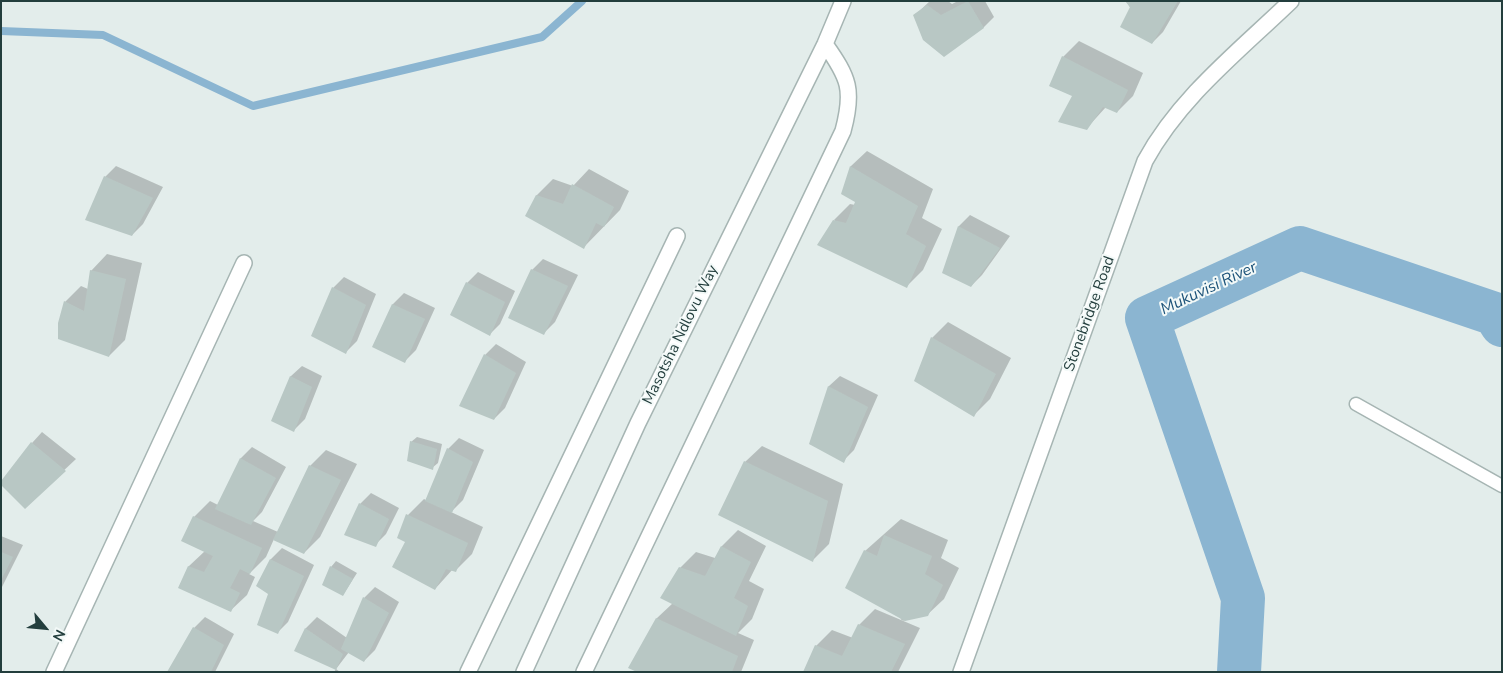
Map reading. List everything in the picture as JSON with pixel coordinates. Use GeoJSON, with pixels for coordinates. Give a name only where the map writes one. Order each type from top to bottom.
{"type":"FeatureCollection","features":[{"type":"Feature","properties":{"kind":"street","name":"Masotsha Ndlovu Way"},"geometry":{"type":"LineString","coordinates":[[524,672],[638,423],[825,44],[842,1]]}},
{"type":"Feature","properties":{"kind":"street","name":"Stonebridge Road"},"geometry":{"type":"LineString","coordinates":[[961,672],[1145,161],[1160,132],[1180,108],[1291,1]]}},
{"type":"Feature","properties":{"kind":"street"},"geometry":{"type":"LineString","coordinates":[[584,672],[843,131],[850,106],[848,84],[841,66],[825,44]]}},
{"type":"Feature","properties":{"kind":"street"},"geometry":{"type":"LineString","coordinates":[[468,672],[677,236]]}},
{"type":"Feature","properties":{"kind":"street"},"geometry":{"type":"LineString","coordinates":[[54,672],[244,262]]}},
{"type":"Feature","properties":{"kind":"lane"},"geometry":{"type":"LineString","coordinates":[[1356,404],[1502,486]]}},
{"type":"Feature","properties":{"kind":"building"},"geometry":{"type":"Polygon","coordinates":[[[968,1],[984,28],[944,57],[923,40],[913,15],[927,5],[941,15],[968,1]]]}},
{"type":"Feature","properties":{"kind":"building"},"geometry":{"type":"Polygon","coordinates":[[[1125,1],[1178,1],[1152,44],[1120,27],[1130,7],[1125,1]]]}},
{"type":"Feature","properties":{"kind":"building"},"geometry":{"type":"Polygon","coordinates":[[[1062,56],[1128,90],[1117,113],[1103,107],[1087,130],[1058,122],[1072,96],[1049,86],[1062,56]]]}},
{"type":"Feature","properties":{"kind":"building"},"geometry":{"type":"Polygon","coordinates":[[[850,166],[918,206],[906,234],[926,246],[907,288],[817,245],[833,220],[846,223],[855,202],[841,194],[850,166]]]}},
{"type":"Feature","properties":{"kind":"building"},"geometry":{"type":"Polygon","coordinates":[[[104,176],[153,198],[132,236],[85,220],[104,176]]]}},
{"type":"Feature","properties":{"kind":"building"},"geometry":{"type":"Polygon","coordinates":[[[572,184],[614,207],[604,227],[596,223],[584,249],[525,216],[536,195],[563,204],[572,184]]]}},
{"type":"Feature","properties":{"kind":"building"},"geometry":{"type":"Polygon","coordinates":[[[958,226],[1000,248],[971,287],[942,273],[958,226]]]}},
{"type":"Feature","properties":{"kind":"building"},"geometry":{"type":"Polygon","coordinates":[[[531,269],[568,286],[544,335],[508,318],[531,269]]]}},
{"type":"Feature","properties":{"kind":"building"},"geometry":{"type":"Polygon","coordinates":[[[90,270],[126,279],[109,357],[58,339],[58,323],[64,301],[84,311],[90,270]]]}},
{"type":"Feature","properties":{"kind":"building"},"geometry":{"type":"Polygon","coordinates":[[[466,282],[505,302],[490,336],[450,315],[466,282]]]}},
{"type":"Feature","properties":{"kind":"building"},"geometry":{"type":"Polygon","coordinates":[[[332,287],[366,305],[346,354],[311,336],[332,287]]]}},
{"type":"Feature","properties":{"kind":"building"},"geometry":{"type":"Polygon","coordinates":[[[392,304],[425,319],[405,363],[372,347],[392,304]]]}},
{"type":"Feature","properties":{"kind":"building"},"geometry":{"type":"Polygon","coordinates":[[[931,337],[996,374],[974,417],[914,381],[931,337]]]}},
{"type":"Feature","properties":{"kind":"building"},"geometry":{"type":"Polygon","coordinates":[[[484,354],[516,373],[494,420],[459,406],[484,354]]]}},
{"type":"Feature","properties":{"kind":"building"},"geometry":{"type":"Polygon","coordinates":[[[290,376],[312,387],[294,432],[271,421],[290,376]]]}},
{"type":"Feature","properties":{"kind":"building"},"geometry":{"type":"Polygon","coordinates":[[[828,386],[868,407],[844,463],[809,444],[828,386]]]}},
{"type":"Feature","properties":{"kind":"building"},"geometry":{"type":"Polygon","coordinates":[[[410,441],[437,449],[433,470],[407,461],[410,441]]]}},
{"type":"Feature","properties":{"kind":"building"},"geometry":{"type":"Polygon","coordinates":[[[31,442],[66,471],[25,509],[1,485],[1,481],[31,442]]]}},
{"type":"Feature","properties":{"kind":"building"},"geometry":{"type":"Polygon","coordinates":[[[447,448],[473,462],[452,513],[425,501],[447,448]]]}},
{"type":"Feature","properties":{"kind":"building"},"geometry":{"type":"Polygon","coordinates":[[[240,458],[276,478],[251,525],[215,509],[240,458]]]}},
{"type":"Feature","properties":{"kind":"building"},"geometry":{"type":"Polygon","coordinates":[[[744,461],[828,501],[813,562],[718,515],[744,461]]]}},
{"type":"Feature","properties":{"kind":"building"},"geometry":{"type":"Polygon","coordinates":[[[309,465],[341,480],[304,554],[273,540],[309,465]]]}},
{"type":"Feature","properties":{"kind":"building"},"geometry":{"type":"Polygon","coordinates":[[[359,503],[389,519],[376,547],[344,535],[359,503]]]}},
{"type":"Feature","properties":{"kind":"building"},"geometry":{"type":"Polygon","coordinates":[[[406,514],[468,543],[456,572],[446,569],[435,590],[392,567],[405,542],[397,538],[406,514]]]}},
{"type":"Feature","properties":{"kind":"building"},"geometry":{"type":"Polygon","coordinates":[[[193,516],[262,548],[250,574],[240,569],[230,588],[240,593],[231,612],[178,588],[188,566],[204,572],[213,556],[181,541],[193,516]]]}},
{"type":"Feature","properties":{"kind":"building"},"geometry":{"type":"Polygon","coordinates":[[[884,535],[932,556],[925,574],[943,585],[928,616],[905,621],[845,588],[864,550],[877,556],[884,535]]]}},
{"type":"Feature","properties":{"kind":"building"},"geometry":{"type":"Polygon","coordinates":[[[721,546],[751,562],[734,598],[748,606],[736,636],[660,598],[679,567],[705,576],[721,546]]]}},
{"type":"Feature","properties":{"kind":"building"},"geometry":{"type":"Polygon","coordinates":[[[1,552],[13,557],[1,580],[1,552]]]}},
{"type":"Feature","properties":{"kind":"building"},"geometry":{"type":"Polygon","coordinates":[[[270,559],[304,576],[278,634],[257,625],[268,594],[256,586],[270,559]]]}},
{"type":"Feature","properties":{"kind":"building"},"geometry":{"type":"Polygon","coordinates":[[[330,566],[353,579],[343,596],[322,585],[330,566]]]}},
{"type":"Feature","properties":{"kind":"building"},"geometry":{"type":"Polygon","coordinates":[[[363,597],[389,613],[364,662],[341,649],[363,597]]]}},
{"type":"Feature","properties":{"kind":"building"},"geometry":{"type":"Polygon","coordinates":[[[656,618],[738,656],[732,672],[637,672],[628,668],[656,618]]]}},
{"type":"Feature","properties":{"kind":"building"},"geometry":{"type":"Polygon","coordinates":[[[858,624],[905,644],[891,672],[803,672],[815,645],[842,656],[858,624]]]}},
{"type":"Feature","properties":{"kind":"building"},"geometry":{"type":"Polygon","coordinates":[[[193,627],[224,645],[211,672],[167,672],[193,627]]]}},
{"type":"Feature","properties":{"kind":"building"},"geometry":{"type":"Polygon","coordinates":[[[305,628],[343,654],[336,670],[294,651],[305,628]]]}},
{"type":"Feature","properties":{"kind":"waterway"},"geometry":{"type":"LineString","coordinates":[[1,31],[103,35],[253,106],[542,37],[582,1]]}},
{"type":"Feature","properties":{"kind":"waterway","name":"Mukuvisi River"},"geometry":{"type":"LineString","coordinates":[[1239,672],[1243,598],[1147,318],[1300,248],[1495,314],[1502,325]]}}]}
